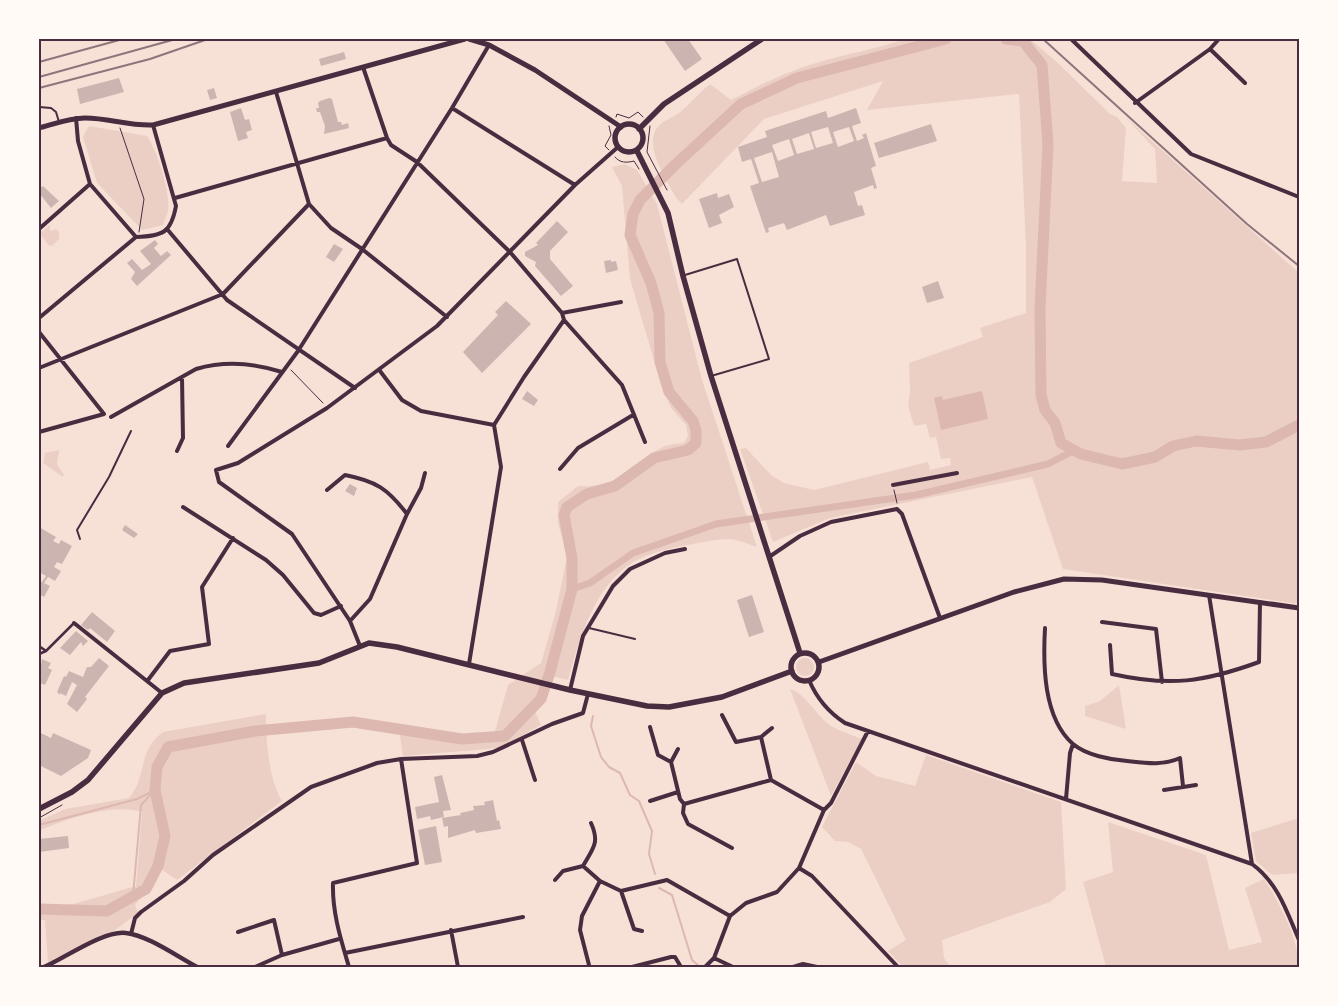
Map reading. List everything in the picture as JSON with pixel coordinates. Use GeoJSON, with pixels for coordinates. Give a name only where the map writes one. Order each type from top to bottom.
{"type":"FeatureCollection","features":[{"type":"Feature","properties":{"kind":"main road"},"geometry":{"type":"LineString","coordinates":[[39,128],[76,118],[97,119],[126,125],[153,125],[465,39]]}},
{"type":"Feature","properties":{"kind":"main road"},"geometry":{"type":"LineString","coordinates":[[469,39],[489,45],[535,70],[621,127]]}},
{"type":"Feature","properties":{"kind":"main road"},"geometry":{"type":"LineString","coordinates":[[489,45],[493,39]]}},
{"type":"Feature","properties":{"kind":"main road"},"geometry":{"type":"LineString","coordinates":[[640,128],[664,104],[762,39]]}},
{"type":"Feature","properties":{"kind":"main road"},"geometry":{"type":"LineString","coordinates":[[637,151],[625,152],[618,147],[615,137],[621,127],[630,124],[640,128]]}},
{"type":"Feature","properties":{"kind":"main road"},"geometry":{"type":"LineString","coordinates":[[637,151],[643,142],[640,128]]}},
{"type":"Feature","properties":{"kind":"main road"},"geometry":{"type":"LineString","coordinates":[[637,151],[668,213],[683,276],[712,376],[800,653]]}},
{"type":"Feature","properties":{"kind":"main road"},"geometry":{"type":"LineString","coordinates":[[819,662],[1035,585],[1064,578],[1102,580],[1299,608]]}},
{"type":"Feature","properties":{"kind":"main road"},"geometry":{"type":"LineString","coordinates":[[39,809],[72,792],[88,780],[162,693],[184,683],[319,664],[360,646],[382,644],[570,690],[647,706],[669,706],[722,697],[792,672]]}},
{"type":"Feature","properties":{"kind":"main road"},"geometry":{"type":"LineString","coordinates":[[800,653],[812,654],[819,662],[819,671],[809,680],[801,680],[792,672],[791,662],[800,653]]}},
{"type":"Feature","properties":{"kind":"street"},"geometry":{"type":"LineString","coordinates":[[1072,39],[1135,103],[1191,154],[1299,197]]}},
{"type":"Feature","properties":{"kind":"street"},"geometry":{"type":"LineString","coordinates":[[1135,103],[1210,49],[1219,39]]}},
{"type":"Feature","properties":{"kind":"street"},"geometry":{"type":"LineString","coordinates":[[228,446],[298,351],[452,108],[489,45]]}},
{"type":"Feature","properties":{"kind":"street"},"geometry":{"type":"LineString","coordinates":[[1210,49],[1245,83]]}},
{"type":"Feature","properties":{"kind":"street"},"geometry":{"type":"LineString","coordinates":[[363,67],[391,145],[417,162],[510,252],[562,313],[564,320],[622,385],[645,442]]}},
{"type":"Feature","properties":{"kind":"street"},"geometry":{"type":"LineString","coordinates":[[276,92],[309,204],[331,228],[362,249],[447,318]]}},
{"type":"Feature","properties":{"kind":"street"},"geometry":{"type":"LineString","coordinates":[[452,108],[575,185]]}},
{"type":"Feature","properties":{"kind":"street"},"geometry":{"type":"LineString","coordinates":[[76,118],[78,141],[90,184],[136,236]]}},
{"type":"Feature","properties":{"kind":"street"},"geometry":{"type":"LineString","coordinates":[[39,318],[136,236],[156,236],[167,229],[174,218],[175,198],[160,154],[153,125]]}},
{"type":"Feature","properties":{"kind":"street"},"geometry":{"type":"LineString","coordinates":[[175,198],[387,138]]}},
{"type":"Feature","properties":{"kind":"street"},"geometry":{"type":"LineString","coordinates":[[360,646],[350,621],[292,534],[219,482],[216,470],[238,464],[327,408],[380,371],[447,318],[575,185],[618,147]]}},
{"type":"Feature","properties":{"kind":"street"},"geometry":{"type":"LineString","coordinates":[[39,229],[90,184]]}},
{"type":"Feature","properties":{"kind":"street"},"geometry":{"type":"LineString","coordinates":[[39,368],[223,294],[309,204]]}},
{"type":"Feature","properties":{"kind":"street"},"geometry":{"type":"LineString","coordinates":[[167,229],[227,300],[298,351],[355,388]]}},
{"type":"Feature","properties":{"kind":"street"},"geometry":{"type":"LineString","coordinates":[[562,313],[621,302]]}},
{"type":"Feature","properties":{"kind":"street"},"geometry":{"type":"LineString","coordinates":[[469,664],[501,467],[494,425],[524,377],[564,320]]}},
{"type":"Feature","properties":{"kind":"street"},"geometry":{"type":"LineString","coordinates":[[39,332],[104,414],[39,432]]}},
{"type":"Feature","properties":{"kind":"street"},"geometry":{"type":"LineString","coordinates":[[111,417],[182,376],[210,365],[235,363],[282,372]]}},
{"type":"Feature","properties":{"kind":"street"},"geometry":{"type":"LineString","coordinates":[[380,371],[402,400],[421,412],[494,425]]}},
{"type":"Feature","properties":{"kind":"street"},"geometry":{"type":"LineString","coordinates":[[177,451],[183,438],[182,376]]}},
{"type":"Feature","properties":{"kind":"street"},"geometry":{"type":"LineString","coordinates":[[560,469],[578,448],[633,415]]}},
{"type":"Feature","properties":{"kind":"street"},"geometry":{"type":"LineString","coordinates":[[894,488],[957,472]]}},
{"type":"Feature","properties":{"kind":"street"},"geometry":{"type":"LineString","coordinates":[[350,621],[370,599],[407,514],[421,488],[425,473]]}},
{"type":"Feature","properties":{"kind":"street"},"geometry":{"type":"LineString","coordinates":[[326,490],[345,475],[361,478],[391,493],[407,514]]}},
{"type":"Feature","properties":{"kind":"street"},"geometry":{"type":"LineString","coordinates":[[183,507],[234,538],[277,570],[314,613],[321,615],[340,606]]}},
{"type":"Feature","properties":{"kind":"street"},"geometry":{"type":"LineString","coordinates":[[769,557],[800,536],[831,522],[897,509],[902,514],[940,618]]}},
{"type":"Feature","properties":{"kind":"street"},"geometry":{"type":"LineString","coordinates":[[148,680],[170,652],[209,644],[202,587],[234,538]]}},
{"type":"Feature","properties":{"kind":"street"},"geometry":{"type":"LineString","coordinates":[[570,690],[583,636],[613,586],[630,569],[665,553],[685,549]]}},
{"type":"Feature","properties":{"kind":"street"},"geometry":{"type":"LineString","coordinates":[[1209,595],[1252,864]]}},
{"type":"Feature","properties":{"kind":"street"},"geometry":{"type":"LineString","coordinates":[[1110,645],[1112,674],[1142,681],[1162,682],[1179,682],[1222,676],[1259,662],[1260,602]]}},
{"type":"Feature","properties":{"kind":"street"},"geometry":{"type":"LineString","coordinates":[[1102,622],[1156,629],[1162,682]]}},
{"type":"Feature","properties":{"kind":"street"},"geometry":{"type":"LineString","coordinates":[[39,654],[46,651],[74,623],[162,693]]}},
{"type":"Feature","properties":{"kind":"street"},"geometry":{"type":"LineString","coordinates":[[1045,628],[1044,650],[1053,717],[1073,744],[1116,760],[1170,763],[1180,758],[1183,786]]}},
{"type":"Feature","properties":{"kind":"street"},"geometry":{"type":"LineString","coordinates":[[39,646],[46,651]]}},
{"type":"Feature","properties":{"kind":"street"},"geometry":{"type":"LineString","coordinates":[[809,680],[817,697],[830,713],[845,723],[1252,864],[1265,874],[1277,890],[1299,940]]}},
{"type":"Feature","properties":{"kind":"street"},"geometry":{"type":"LineString","coordinates":[[131,934],[135,918],[142,912],[184,881],[213,855],[296,795],[339,775],[377,763],[477,756],[493,752],[522,740],[552,724],[583,713],[588,694]]}},
{"type":"Feature","properties":{"kind":"street"},"geometry":{"type":"LineString","coordinates":[[722,715],[736,742],[761,737],[772,728]]}},
{"type":"Feature","properties":{"kind":"street"},"geometry":{"type":"LineString","coordinates":[[650,727],[658,755],[671,762]]}},
{"type":"Feature","properties":{"kind":"street"},"geometry":{"type":"LineString","coordinates":[[706,967],[714,958],[730,916],[746,903],[777,892],[799,868],[824,810],[831,803],[868,731]]}},
{"type":"Feature","properties":{"kind":"street"},"geometry":{"type":"LineString","coordinates":[[761,737],[771,780]]}},
{"type":"Feature","properties":{"kind":"street"},"geometry":{"type":"LineString","coordinates":[[522,740],[535,780]]}},
{"type":"Feature","properties":{"kind":"street"},"geometry":{"type":"LineString","coordinates":[[1066,799],[1070,754],[1073,744]]}},
{"type":"Feature","properties":{"kind":"street"},"geometry":{"type":"LineString","coordinates":[[678,750],[671,762],[678,792],[684,804],[683,813],[688,824],[732,848]]}},
{"type":"Feature","properties":{"kind":"street"},"geometry":{"type":"LineString","coordinates":[[349,967],[339,939],[333,883],[417,863],[401,760]]}},
{"type":"Feature","properties":{"kind":"street"},"geometry":{"type":"LineString","coordinates":[[684,804],[771,780],[824,810]]}},
{"type":"Feature","properties":{"kind":"street"},"geometry":{"type":"LineString","coordinates":[[1164,790],[1196,785]]}},
{"type":"Feature","properties":{"kind":"street"},"geometry":{"type":"LineString","coordinates":[[650,801],[678,792]]}},
{"type":"Feature","properties":{"kind":"street"},"geometry":{"type":"LineString","coordinates":[[554,880],[563,871],[583,866],[596,841],[596,835],[591,823]]}},
{"type":"Feature","properties":{"kind":"street"},"geometry":{"type":"LineString","coordinates":[[583,866],[600,881],[621,891],[668,880],[730,916]]}},
{"type":"Feature","properties":{"kind":"street"},"geometry":{"type":"LineString","coordinates":[[799,868],[812,876],[898,967]]}},
{"type":"Feature","properties":{"kind":"street"},"geometry":{"type":"LineString","coordinates":[[589,965],[580,930],[582,916],[600,881]]}},
{"type":"Feature","properties":{"kind":"street"},"geometry":{"type":"LineString","coordinates":[[621,891],[634,929],[642,931]]}},
{"type":"Feature","properties":{"kind":"street"},"geometry":{"type":"LineString","coordinates":[[345,953],[451,930],[523,917]]}},
{"type":"Feature","properties":{"kind":"street"},"geometry":{"type":"LineString","coordinates":[[238,932],[274,920],[282,955]]}},
{"type":"Feature","properties":{"kind":"street"},"geometry":{"type":"LineString","coordinates":[[451,930],[458,967]]}},
{"type":"Feature","properties":{"kind":"street"},"geometry":{"type":"LineString","coordinates":[[44,967],[106,937],[120,933],[131,934],[197,967]]}},
{"type":"Feature","properties":{"kind":"street"},"geometry":{"type":"LineString","coordinates":[[255,967],[282,955],[339,939]]}},
{"type":"Feature","properties":{"kind":"street"},"geometry":{"type":"LineString","coordinates":[[632,967],[676,957],[681,967]]}},
{"type":"Feature","properties":{"kind":"street"},"geometry":{"type":"LineString","coordinates":[[714,958],[733,967]]}},
{"type":"Feature","properties":{"kind":"street"},"geometry":{"type":"LineString","coordinates":[[794,967],[803,964],[817,967]]}},
{"type":"Feature","properties":{"kind":"lane"},"geometry":{"type":"LineString","coordinates":[[39,107],[52,108],[56,112],[59,122]]}},
{"type":"Feature","properties":{"kind":"lane"},"geometry":{"type":"LineString","coordinates":[[683,276],[737,259],[769,359],[712,376]]}},
{"type":"Feature","properties":{"kind":"lane"},"geometry":{"type":"LineString","coordinates":[[80,539],[77,530],[132,431]]}},
{"type":"Feature","properties":{"kind":"lane"},"geometry":{"type":"LineString","coordinates":[[587,627],[635,639]]}},
{"type":"Feature","properties":{"kind":"path"},"geometry":{"type":"LineString","coordinates":[[618,114],[629,118],[638,112],[651,127],[647,152],[667,190]]}},
{"type":"Feature","properties":{"kind":"path"},"geometry":{"type":"LineString","coordinates":[[120,130],[144,199],[141,228],[136,236]]}},
{"type":"Feature","properties":{"kind":"path"},"geometry":{"type":"LineString","coordinates":[[287,366],[327,408]]}},
{"type":"Feature","properties":{"kind":"path"},"geometry":{"type":"LineString","coordinates":[[894,488],[897,502]]}},
{"type":"Feature","properties":{"kind":"shaded area"},"geometry":{"type":"Polygon","coordinates":[[[905,39],[1030,39],[1058,63],[1110,114],[1117,117],[1126,128],[1122,181],[1157,183],[1155,149],[1126,118],[1299,273],[1299,604],[1063,569],[1032,477],[830,518],[773,542],[740,449],[746,448],[771,475],[784,483],[814,490],[928,462],[930,470],[951,465],[950,458],[941,459],[936,437],[930,438],[926,424],[914,426],[908,406],[910,391],[909,363],[983,337],[980,328],[1026,313],[1026,246],[1019,94],[867,110],[883,81],[764,119],[682,204],[677,199],[658,164],[653,136],[659,125],[679,113],[710,84],[731,100],[793,71],[905,39]]]}},
{"type":"Feature","properties":{"kind":"shaded area"},"geometry":{"type":"Polygon","coordinates":[[[89,126],[147,136],[159,161],[167,194],[168,211],[163,225],[142,230],[97,183],[83,137],[89,126]]]}},
{"type":"Feature","properties":{"kind":"shaded area"},"geometry":{"type":"Polygon","coordinates":[[[625,164],[637,170],[657,204],[702,380],[757,547],[735,540],[718,540],[663,550],[633,562],[614,578],[596,604],[582,634],[568,680],[547,675],[541,699],[533,707],[541,725],[500,748],[403,756],[399,729],[462,739],[495,731],[508,685],[541,663],[555,615],[567,557],[558,523],[558,502],[578,486],[593,486],[615,480],[663,447],[684,443],[688,436],[686,425],[671,408],[661,384],[630,279],[622,186],[612,167],[625,164]]]}},
{"type":"Feature","properties":{"kind":"shaded area"},"geometry":{"type":"Polygon","coordinates":[[[50,225],[50,231],[56,229],[59,232],[59,239],[52,246],[48,245],[40,233],[50,225]]]}},
{"type":"Feature","properties":{"kind":"shaded area"},"geometry":{"type":"Polygon","coordinates":[[[982,391],[988,419],[941,430],[934,398],[942,396],[943,400],[982,391]]]}},
{"type":"Feature","properties":{"kind":"shaded area"},"geometry":{"type":"Polygon","coordinates":[[[59,450],[57,464],[64,475],[63,477],[43,463],[45,453],[59,450]]]}},
{"type":"Feature","properties":{"kind":"shaded area"},"geometry":{"type":"Polygon","coordinates":[[[805,658],[811,661],[814,667],[811,673],[805,676],[799,673],[796,667],[799,661],[805,658]]]}},
{"type":"Feature","properties":{"kind":"shaded area"},"geometry":{"type":"Polygon","coordinates":[[[1119,685],[1126,729],[1085,716],[1085,706],[1100,701],[1119,685]]]}},
{"type":"Feature","properties":{"kind":"shaded area"},"geometry":{"type":"Polygon","coordinates":[[[790,689],[801,695],[827,723],[862,739],[831,796],[790,689]]]}},
{"type":"Feature","properties":{"kind":"shaded area"},"geometry":{"type":"Polygon","coordinates":[[[266,714],[267,747],[271,770],[282,801],[177,880],[162,870],[135,905],[138,913],[111,933],[48,963],[45,920],[39,920],[39,905],[63,907],[136,886],[142,812],[118,809],[104,811],[76,817],[39,831],[39,821],[65,809],[129,798],[139,781],[149,747],[163,732],[266,714]]]}},
{"type":"Feature","properties":{"kind":"shaded area"},"geometry":{"type":"Polygon","coordinates":[[[926,755],[1061,802],[1066,889],[1050,902],[942,940],[944,958],[951,967],[903,967],[888,951],[906,940],[861,849],[849,842],[835,841],[822,827],[856,762],[876,776],[915,786],[926,755]]]}},
{"type":"Feature","properties":{"kind":"shaded area"},"geometry":{"type":"Polygon","coordinates":[[[1299,818],[1299,873],[1272,875],[1256,861],[1251,833],[1299,818]]]}},
{"type":"Feature","properties":{"kind":"shaded area"},"geometry":{"type":"Polygon","coordinates":[[[1108,822],[1206,855],[1229,950],[1262,942],[1245,888],[1264,879],[1282,910],[1292,933],[1299,967],[1106,967],[1083,882],[1113,872],[1108,822]]]}},
{"type":"Feature","properties":{"kind":"building"},"geometry":{"type":"Polygon","coordinates":[[[663,39],[688,39],[702,59],[685,71],[663,39]]]}},
{"type":"Feature","properties":{"kind":"building"},"geometry":{"type":"Polygon","coordinates":[[[344,52],[346,59],[321,66],[319,59],[344,52]]]}},
{"type":"Feature","properties":{"kind":"building"},"geometry":{"type":"Polygon","coordinates":[[[119,78],[124,92],[80,104],[77,89],[119,78]]]}},
{"type":"Feature","properties":{"kind":"building"},"geometry":{"type":"Polygon","coordinates":[[[214,88],[217,98],[210,100],[207,90],[214,88]]]}},
{"type":"Feature","properties":{"kind":"building"},"geometry":{"type":"Polygon","coordinates":[[[332,99],[338,122],[341,122],[342,125],[348,123],[349,128],[324,134],[325,126],[320,112],[317,112],[316,108],[319,108],[318,103],[320,101],[332,99]]]}},
{"type":"Feature","properties":{"kind":"building"},"geometry":{"type":"Polygon","coordinates":[[[241,108],[245,120],[249,119],[252,130],[246,132],[248,138],[238,141],[230,112],[241,108]]]}},
{"type":"Feature","properties":{"kind":"building"},"geometry":{"type":"Polygon","coordinates":[[[856,108],[861,123],[852,126],[857,141],[864,138],[862,135],[866,133],[876,166],[871,168],[877,188],[874,189],[873,185],[854,192],[858,206],[862,205],[865,215],[830,226],[826,215],[787,230],[784,223],[768,228],[769,232],[766,233],[750,186],[759,183],[751,159],[742,162],[738,147],[767,137],[765,131],[826,111],[828,118],[856,108]],[[828,127],[811,132],[816,148],[833,143],[828,127]],[[849,127],[833,132],[838,147],[854,141],[849,127]],[[809,133],[792,139],[797,154],[814,149],[809,133]],[[789,139],[772,145],[778,161],[794,155],[789,139]],[[772,152],[754,158],[762,182],[779,177],[772,152]]]}},
{"type":"Feature","properties":{"kind":"building"},"geometry":{"type":"Polygon","coordinates":[[[931,124],[937,141],[879,158],[874,143],[931,124]]]}},
{"type":"Feature","properties":{"kind":"building"},"geometry":{"type":"Polygon","coordinates":[[[43,186],[59,201],[51,208],[39,193],[39,189],[43,186]]]}},
{"type":"Feature","properties":{"kind":"building"},"geometry":{"type":"Polygon","coordinates":[[[717,193],[718,198],[729,194],[734,207],[719,215],[722,223],[709,228],[699,199],[717,193]]]}},
{"type":"Feature","properties":{"kind":"building"},"geometry":{"type":"Polygon","coordinates":[[[557,221],[568,232],[550,251],[550,259],[573,286],[561,296],[535,266],[536,262],[525,256],[525,252],[538,245],[536,243],[557,221]]]}},
{"type":"Feature","properties":{"kind":"building"},"geometry":{"type":"Polygon","coordinates":[[[155,240],[158,244],[154,248],[161,256],[167,251],[171,255],[137,286],[131,279],[135,272],[127,263],[132,259],[142,270],[151,264],[140,251],[155,240]]]}},
{"type":"Feature","properties":{"kind":"building"},"geometry":{"type":"Polygon","coordinates":[[[334,244],[343,249],[334,262],[326,257],[334,244]]]}},
{"type":"Feature","properties":{"kind":"building"},"geometry":{"type":"Polygon","coordinates":[[[611,260],[611,262],[616,261],[618,270],[606,273],[604,261],[611,260]]]}},
{"type":"Feature","properties":{"kind":"building"},"geometry":{"type":"Polygon","coordinates":[[[938,281],[944,298],[927,303],[922,287],[938,281]]]}},
{"type":"Feature","properties":{"kind":"building"},"geometry":{"type":"Polygon","coordinates":[[[506,301],[531,324],[482,373],[463,352],[498,315],[495,312],[506,301]]]}},
{"type":"Feature","properties":{"kind":"building"},"geometry":{"type":"Polygon","coordinates":[[[527,391],[538,400],[534,406],[522,399],[527,391]]]}},
{"type":"Feature","properties":{"kind":"building"},"geometry":{"type":"Polygon","coordinates":[[[350,484],[357,488],[354,496],[345,491],[350,484]]]}},
{"type":"Feature","properties":{"kind":"building"},"geometry":{"type":"Polygon","coordinates":[[[125,525],[138,534],[134,538],[122,530],[125,525]]]}},
{"type":"Feature","properties":{"kind":"building"},"geometry":{"type":"Polygon","coordinates":[[[39,527],[56,537],[53,541],[59,544],[61,540],[72,546],[62,564],[57,562],[54,567],[61,571],[55,581],[48,577],[44,583],[50,586],[44,597],[39,594],[39,580],[42,582],[46,576],[39,572],[39,527]]]}},
{"type":"Feature","properties":{"kind":"building"},"geometry":{"type":"Polygon","coordinates":[[[752,595],[764,632],[749,637],[737,600],[752,595]]]}},
{"type":"Feature","properties":{"kind":"building"},"geometry":{"type":"Polygon","coordinates":[[[92,612],[115,631],[107,642],[90,628],[88,630],[81,625],[92,612]]]}},
{"type":"Feature","properties":{"kind":"building"},"geometry":{"type":"Polygon","coordinates":[[[76,631],[88,641],[83,646],[81,642],[70,655],[60,648],[76,631]]]}},
{"type":"Feature","properties":{"kind":"building"},"geometry":{"type":"Polygon","coordinates":[[[99,658],[109,666],[85,697],[87,699],[77,712],[67,704],[77,685],[72,682],[66,696],[60,693],[60,695],[57,692],[64,676],[66,677],[69,671],[83,677],[87,667],[91,667],[99,658]]]}},
{"type":"Feature","properties":{"kind":"building"},"geometry":{"type":"Polygon","coordinates":[[[42,659],[51,663],[48,668],[52,670],[45,685],[40,683],[39,687],[39,663],[41,664],[42,659]]]}},
{"type":"Feature","properties":{"kind":"building"},"geometry":{"type":"Polygon","coordinates":[[[39,732],[51,738],[53,733],[91,750],[88,758],[61,776],[39,765],[39,732]]]}},
{"type":"Feature","properties":{"kind":"building"},"geometry":{"type":"Polygon","coordinates":[[[442,775],[451,810],[443,811],[444,817],[431,820],[430,816],[417,819],[415,807],[439,802],[434,777],[442,775]]]}},
{"type":"Feature","properties":{"kind":"building"},"geometry":{"type":"Polygon","coordinates":[[[493,800],[497,821],[499,820],[501,829],[476,833],[475,830],[448,838],[448,826],[444,827],[442,818],[461,815],[460,813],[474,810],[473,806],[485,805],[484,802],[493,800]]]}},
{"type":"Feature","properties":{"kind":"building"},"geometry":{"type":"Polygon","coordinates":[[[436,826],[442,862],[425,865],[418,830],[436,826]]]}},
{"type":"Feature","properties":{"kind":"building"},"geometry":{"type":"Polygon","coordinates":[[[68,836],[69,848],[39,852],[39,839],[68,836]]]}},
{"type":"Feature","properties":{"kind":"waterway"},"geometry":{"type":"LineString","coordinates":[[39,909],[107,911],[146,889],[158,866],[165,836],[155,790],[157,767],[168,747],[255,731],[353,722],[462,739],[505,736],[541,699],[550,672],[572,589],[572,558],[564,515],[567,507],[587,494],[615,486],[654,458],[688,450],[696,443],[696,430],[693,421],[669,392],[660,362],[659,313],[651,283],[630,235],[633,214],[640,200],[741,104],[797,78],[946,39]]}},
{"type":"Feature","properties":{"kind":"waterway"},"geometry":{"type":"LineString","coordinates":[[1006,39],[1023,41],[1042,65],[1048,144],[1040,308],[1041,395],[1045,410],[1055,423],[1061,443],[1081,454],[1122,464],[1155,457],[1173,446],[1196,441],[1240,445],[1266,442],[1299,425]]}},
{"type":"Feature","properties":{"kind":"waterway"},"geometry":{"type":"LineString","coordinates":[[572,589],[590,583],[633,553],[716,524],[916,495],[1048,464],[1073,451]]}},
{"type":"Feature","properties":{"kind":"waterway"},"geometry":{"type":"LineString","coordinates":[[593,716],[591,726],[601,757],[609,767],[620,773],[630,795],[639,801],[652,831],[649,854],[655,874]]}},
{"type":"Feature","properties":{"kind":"waterway"},"geometry":{"type":"LineString","coordinates":[[39,825],[137,799],[155,790]]}},
{"type":"Feature","properties":{"kind":"waterway"},"geometry":{"type":"LineString","coordinates":[[133,896],[141,805],[153,792]]}},
{"type":"Feature","properties":{"kind":"waterway"},"geometry":{"type":"LineString","coordinates":[[659,888],[672,895],[692,960],[699,966]]}},
{"type":"Feature","properties":{"kind":"railway"},"geometry":{"type":"LineString","coordinates":[[39,62],[123,39]]}},
{"type":"Feature","properties":{"kind":"railway"},"geometry":{"type":"LineString","coordinates":[[39,77],[176,39]]}},
{"type":"Feature","properties":{"kind":"railway"},"geometry":{"type":"LineString","coordinates":[[39,88],[150,59],[208,39]]}},
{"type":"Feature","properties":{"kind":"railway"},"geometry":{"type":"LineString","coordinates":[[1043,39],[1247,224],[1299,266]]}}]}
